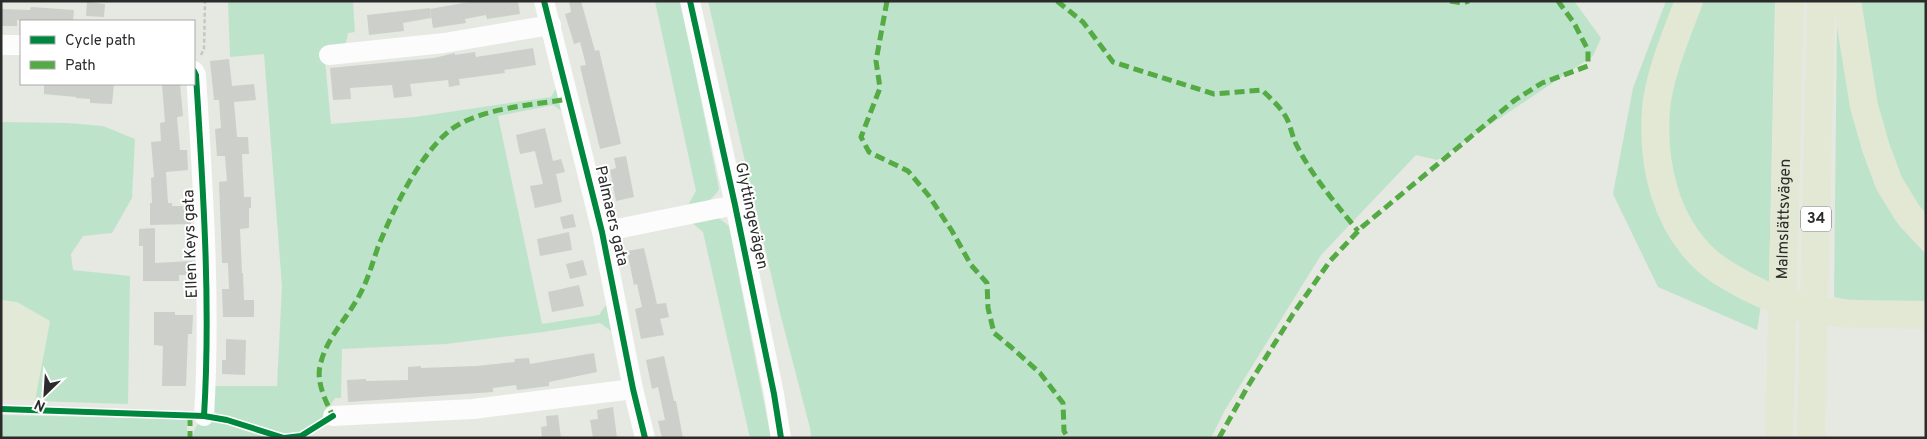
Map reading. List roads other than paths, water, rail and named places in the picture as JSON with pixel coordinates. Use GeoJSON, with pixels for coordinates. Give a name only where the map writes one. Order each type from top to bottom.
{"type":"FeatureCollection","features":[{"type":"Feature","properties":{"kind":"highway"},"geometry":{"type":"LineString","coordinates":[[1689,1],[1666,65],[1656,108],[1655,146],[1662,187],[1675,217],[1689,240],[1706,260],[1727,276],[1764,295],[1808,309],[1863,314],[1926,315]]}},
{"type":"Feature","properties":{"kind":"highway","name":"Malmslättsvägen"},"geometry":{"type":"LineString","coordinates":[[1779,438],[1790,1]]}},
{"type":"Feature","properties":{"kind":"highway","name":"Malmslättsvägen"},"geometry":{"type":"LineString","coordinates":[[1811,438],[1821,1]]}},
{"type":"Feature","properties":{"kind":"highway"},"geometry":{"type":"LineString","coordinates":[[1847,1],[1864,106],[1876,148],[1889,183],[1908,214],[1926,234]]}},
{"type":"Feature","properties":{"kind":"street","name":"Palmaers gata"},"geometry":{"type":"LineString","coordinates":[[544,1],[602,232],[633,389],[645,438]]}},
{"type":"Feature","properties":{"kind":"street","name":"Glyttingevägen"},"geometry":{"type":"LineString","coordinates":[[690,1],[774,394],[781,438]]}},
{"type":"Feature","properties":{"kind":"street"},"geometry":{"type":"LineString","coordinates":[[329,55],[444,43],[551,25]]}},
{"type":"Feature","properties":{"kind":"street"},"geometry":{"type":"LineString","coordinates":[[1,45],[20,46]]}},
{"type":"Feature","properties":{"kind":"street","name":"Ellen Keys gata"},"geometry":{"type":"LineString","coordinates":[[196,66],[206,230],[207,312],[204,416]]}},
{"type":"Feature","properties":{"kind":"street","name":"Palmaers gata"},"geometry":{"type":"LineString","coordinates":[[602,232],[734,205]]}},
{"type":"Feature","properties":{"kind":"street"},"geometry":{"type":"LineString","coordinates":[[333,416],[473,409],[633,389]]}}]}
